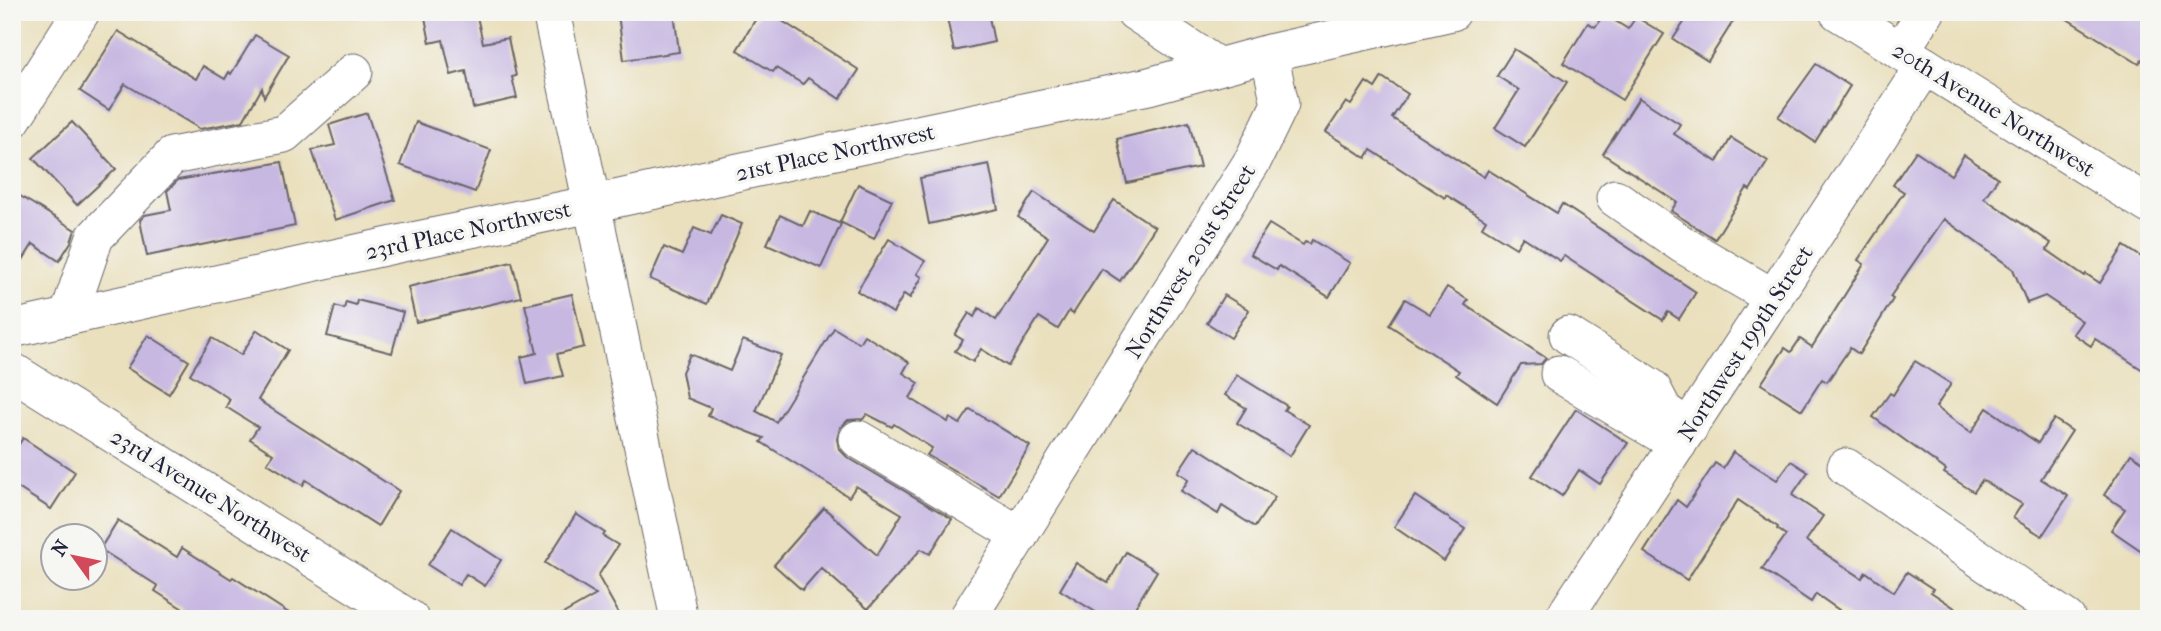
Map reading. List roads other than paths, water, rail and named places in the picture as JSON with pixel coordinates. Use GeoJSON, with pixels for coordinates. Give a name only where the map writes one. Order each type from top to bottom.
{"type":"FeatureCollection","features":[{"type":"Feature","properties":{"kind":"street"},"geometry":{"type":"LineString","coordinates":[[12,120],[81,12]]}},
{"type":"Feature","properties":{"kind":"street"},"geometry":{"type":"LineString","coordinates":[[551,12],[592,205]]}},
{"type":"Feature","properties":{"kind":"street"},"geometry":{"type":"LineString","coordinates":[[1135,12],[1217,66]]}},
{"type":"Feature","properties":{"kind":"street"},"geometry":{"type":"LineString","coordinates":[[1269,52],[1452,12]]}},
{"type":"Feature","properties":{"kind":"street","name":"20th Avenue Northwest"},"geometry":{"type":"LineString","coordinates":[[1838,12],[2149,205]]}},
{"type":"Feature","properties":{"kind":"street","name":"Northwest 199th Street"},"geometry":{"type":"LineString","coordinates":[[1563,619],[1774,298],[1913,59],[1926,12]]}},
{"type":"Feature","properties":{"kind":"street","name":"21st Place Northwest"},"geometry":{"type":"LineString","coordinates":[[592,205],[1149,86],[1269,52]]}},
{"type":"Feature","properties":{"kind":"street","name":"Northwest 201st Street"},"geometry":{"type":"LineString","coordinates":[[967,619],[1253,160],[1280,104],[1269,52]]}},
{"type":"Feature","properties":{"kind":"street"},"geometry":{"type":"LineString","coordinates":[[68,317],[95,236],[172,156],[284,134],[354,72]]}},
{"type":"Feature","properties":{"kind":"street"},"geometry":{"type":"LineString","coordinates":[[1615,198],[1683,245],[1774,298]]}},
{"type":"Feature","properties":{"kind":"street","name":"23rd Place Northwest"},"geometry":{"type":"LineString","coordinates":[[12,329],[398,244],[592,205],[679,619]]}},
{"type":"Feature","properties":{"kind":"street"},"geometry":{"type":"LineString","coordinates":[[1568,335],[1652,388],[1683,386],[1691,424]]}},
{"type":"Feature","properties":{"kind":"street","name":"23rd Avenue Northwest"},"geometry":{"type":"LineString","coordinates":[[12,370],[410,619]]}},
{"type":"Feature","properties":{"kind":"street"},"geometry":{"type":"LineString","coordinates":[[1559,374],[1691,424]]}},
{"type":"Feature","properties":{"kind":"street"},"geometry":{"type":"LineString","coordinates":[[858,439],[1020,536]]}},
{"type":"Feature","properties":{"kind":"street"},"geometry":{"type":"LineString","coordinates":[[1846,467],[2067,619]]}}]}
